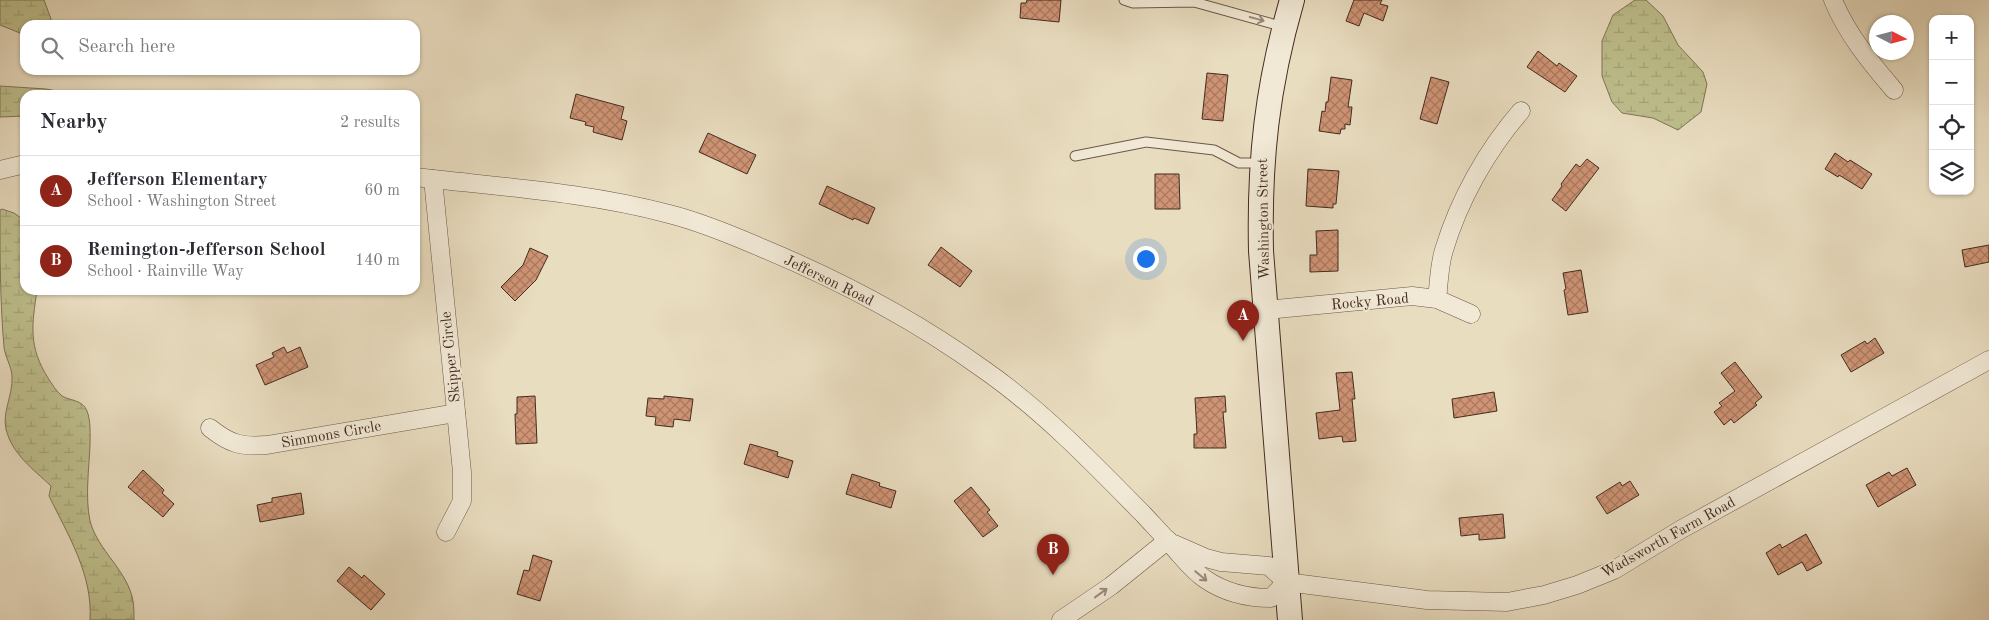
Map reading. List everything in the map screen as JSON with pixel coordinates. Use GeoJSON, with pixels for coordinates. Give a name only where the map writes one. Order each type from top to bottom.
{"type":"FeatureCollection","features":[{"type":"Feature","properties":{"kind":"main road","name":"Washington Street"},"geometry":{"type":"LineString","coordinates":[[1290,620],[1261,250],[1262,163],[1268,100],[1292,0]]}},
{"type":"Feature","properties":{"kind":"street"},"geometry":{"type":"LineString","coordinates":[[1833,0],[1849,32],[1894,90]]}},
{"type":"Feature","properties":{"kind":"street"},"geometry":{"type":"LineString","coordinates":[[1437,299],[1443,252],[1460,210],[1480,169],[1499,138],[1521,111]]}},
{"type":"Feature","properties":{"kind":"street"},"geometry":{"type":"LineString","coordinates":[[0,170],[20,165]]}},
{"type":"Feature","properties":{"kind":"street","name":"Jefferson Road"},"geometry":{"type":"LineString","coordinates":[[420,178],[569,195],[671,214],[734,236],[807,267],[892,311],[983,368],[1033,407],[1098,468],[1168,540],[1197,574],[1207,581],[1235,593],[1257,598],[1271,598],[1286,582],[1269,566],[1221,562],[1206,558],[1168,540]]}},
{"type":"Feature","properties":{"kind":"street","name":"Skipper Circle"},"geometry":{"type":"LineString","coordinates":[[433,179],[462,472],[462,502],[446,532]]}},
{"type":"Feature","properties":{"kind":"street","name":"Rocky Road"},"geometry":{"type":"LineString","coordinates":[[1266,310],[1412,296],[1437,299],[1471,314]]}},
{"type":"Feature","properties":{"kind":"street","name":"Wadsworth Farm Road"},"geometry":{"type":"LineString","coordinates":[[1286,582],[1427,600],[1508,602],[1577,586],[1614,570],[1680,530],[1989,360]]}},
{"type":"Feature","properties":{"kind":"street","name":"Simmons Circle"},"geometry":{"type":"LineString","coordinates":[[210,428],[234,444],[248,446],[267,445],[456,413]]}},
{"type":"Feature","properties":{"kind":"street"},"geometry":{"type":"LineString","coordinates":[[1061,620],[1111,586],[1168,540]]}},
{"type":"Feature","properties":{"kind":"lane"},"geometry":{"type":"LineString","coordinates":[[1124,0],[1133,3],[1194,2],[1284,27]]}},
{"type":"Feature","properties":{"kind":"lane"},"geometry":{"type":"LineString","coordinates":[[1076,156],[1146,142],[1214,150],[1239,163],[1262,163]]}},
{"type":"Feature","properties":{"kind":"green space"},"geometry":{"type":"Polygon","coordinates":[[[0,0],[44,0],[51,19],[20,20],[20,33],[0,25],[0,0]]]}},
{"type":"Feature","properties":{"kind":"green space"},"geometry":{"type":"Polygon","coordinates":[[[1635,0],[1646,0],[1663,16],[1678,45],[1703,72],[1707,84],[1701,112],[1678,130],[1653,118],[1622,113],[1612,102],[1602,76],[1602,41],[1613,15],[1635,0]]]}},
{"type":"Feature","properties":{"kind":"green space"},"geometry":{"type":"Polygon","coordinates":[[[0,86],[51,90],[20,90],[20,116],[0,117],[0,86]]]}},
{"type":"Feature","properties":{"kind":"green space"},"geometry":{"type":"Polygon","coordinates":[[[0,210],[14,213],[20,217],[20,295],[36,295],[33,335],[37,356],[56,390],[62,396],[83,405],[88,415],[90,424],[88,493],[90,521],[99,542],[119,570],[130,590],[134,620],[90,620],[88,587],[78,556],[49,496],[51,486],[18,454],[6,429],[5,416],[12,377],[5,351],[3,330],[0,210]]]}},
{"type":"Feature","properties":{"kind":"building"},"geometry":{"type":"Polygon","coordinates":[[[1027,0],[1061,0],[1059,22],[1020,18],[1021,3],[1026,3],[1027,0]]]}},
{"type":"Feature","properties":{"kind":"building"},"geometry":{"type":"Polygon","coordinates":[[[1354,0],[1382,0],[1380,4],[1388,6],[1383,21],[1364,13],[1359,26],[1346,21],[1354,0]]]}},
{"type":"Feature","properties":{"kind":"building"},"geometry":{"type":"Polygon","coordinates":[[[1538,51],[1557,66],[1559,63],[1577,76],[1565,92],[1527,67],[1538,51]]]}},
{"type":"Feature","properties":{"kind":"building"},"geometry":{"type":"Polygon","coordinates":[[[1207,73],[1228,75],[1223,121],[1202,119],[1207,73]]]}},
{"type":"Feature","properties":{"kind":"building"},"geometry":{"type":"Polygon","coordinates":[[[1331,77],[1352,80],[1348,107],[1352,107],[1350,125],[1345,124],[1345,129],[1341,129],[1340,134],[1319,131],[1322,111],[1325,112],[1326,102],[1328,102],[1331,77]]]}},
{"type":"Feature","properties":{"kind":"building"},"geometry":{"type":"Polygon","coordinates":[[[1431,77],[1449,82],[1437,124],[1420,119],[1431,77]]]}},
{"type":"Feature","properties":{"kind":"building"},"geometry":{"type":"Polygon","coordinates":[[[576,94],[624,107],[621,119],[627,121],[622,140],[593,132],[594,127],[585,125],[586,122],[570,118],[576,94]]]}},
{"type":"Feature","properties":{"kind":"building"},"geometry":{"type":"Polygon","coordinates":[[[708,133],[756,155],[747,174],[699,152],[708,133]]]}},
{"type":"Feature","properties":{"kind":"building"},"geometry":{"type":"Polygon","coordinates":[[[1835,153],[1872,174],[1862,189],[1825,169],[1835,153]]]}},
{"type":"Feature","properties":{"kind":"building"},"geometry":{"type":"Polygon","coordinates":[[[1587,159],[1599,168],[1566,211],[1552,200],[1576,164],[1580,167],[1587,159]]]}},
{"type":"Feature","properties":{"kind":"building"},"geometry":{"type":"Polygon","coordinates":[[[1308,169],[1339,171],[1336,204],[1333,204],[1333,208],[1306,206],[1308,169]]]}},
{"type":"Feature","properties":{"kind":"building"},"geometry":{"type":"Polygon","coordinates":[[[1155,174],[1179,174],[1180,209],[1155,209],[1155,174]]]}},
{"type":"Feature","properties":{"kind":"building"},"geometry":{"type":"Polygon","coordinates":[[[827,186],[875,208],[868,224],[854,218],[853,220],[819,204],[827,186]]]}},
{"type":"Feature","properties":{"kind":"building"},"geometry":{"type":"Polygon","coordinates":[[[1338,230],[1338,271],[1310,272],[1310,255],[1317,255],[1316,231],[1338,230]]]}},
{"type":"Feature","properties":{"kind":"building"},"geometry":{"type":"Polygon","coordinates":[[[1989,245],[1989,262],[1965,267],[1962,250],[1989,245]]]}},
{"type":"Feature","properties":{"kind":"building"},"geometry":{"type":"Polygon","coordinates":[[[941,247],[972,271],[960,287],[928,265],[941,247]]]}},
{"type":"Feature","properties":{"kind":"building"},"geometry":{"type":"Polygon","coordinates":[[[530,248],[548,256],[536,280],[515,301],[501,287],[523,265],[530,248]]]}},
{"type":"Feature","properties":{"kind":"building"},"geometry":{"type":"Polygon","coordinates":[[[1581,270],[1588,312],[1568,315],[1563,273],[1581,270]]]}},
{"type":"Feature","properties":{"kind":"building"},"geometry":{"type":"Polygon","coordinates":[[[1875,338],[1884,353],[1851,372],[1841,355],[1865,341],[1867,344],[1875,338]]]}},
{"type":"Feature","properties":{"kind":"building"},"geometry":{"type":"Polygon","coordinates":[[[284,347],[287,353],[300,347],[308,367],[265,385],[256,365],[274,357],[272,353],[284,347]]]}},
{"type":"Feature","properties":{"kind":"building"},"geometry":{"type":"Polygon","coordinates":[[[1735,362],[1762,397],[1755,403],[1757,405],[1734,423],[1731,419],[1724,425],[1714,412],[1722,406],[1719,403],[1735,391],[1721,373],[1735,362]]]}},
{"type":"Feature","properties":{"kind":"building"},"geometry":{"type":"Polygon","coordinates":[[[1352,372],[1355,399],[1352,399],[1356,441],[1343,442],[1342,436],[1319,439],[1316,413],[1340,410],[1336,373],[1352,372]]]}},
{"type":"Feature","properties":{"kind":"building"},"geometry":{"type":"Polygon","coordinates":[[[1494,392],[1497,411],[1454,418],[1452,399],[1494,392]]]}},
{"type":"Feature","properties":{"kind":"building"},"geometry":{"type":"Polygon","coordinates":[[[535,396],[537,443],[516,444],[515,414],[517,414],[517,397],[535,396]]]}},
{"type":"Feature","properties":{"kind":"building"},"geometry":{"type":"Polygon","coordinates":[[[664,396],[693,399],[690,421],[674,419],[673,427],[655,425],[656,417],[646,416],[648,398],[664,399],[664,396]]]}},
{"type":"Feature","properties":{"kind":"building"},"geometry":{"type":"Polygon","coordinates":[[[1225,396],[1226,412],[1223,412],[1226,448],[1194,448],[1194,434],[1197,434],[1195,398],[1225,396]]]}},
{"type":"Feature","properties":{"kind":"building"},"geometry":{"type":"Polygon","coordinates":[[[750,444],[778,452],[777,456],[793,461],[788,478],[744,464],[750,444]]]}},
{"type":"Feature","properties":{"kind":"building"},"geometry":{"type":"Polygon","coordinates":[[[1907,468],[1916,485],[1878,507],[1866,485],[1889,472],[1892,476],[1907,468]]]}},
{"type":"Feature","properties":{"kind":"building"},"geometry":{"type":"Polygon","coordinates":[[[143,470],[164,490],[162,493],[174,504],[163,517],[128,487],[143,470]]]}},
{"type":"Feature","properties":{"kind":"building"},"geometry":{"type":"Polygon","coordinates":[[[852,474],[880,483],[879,486],[896,491],[891,508],[846,494],[852,474]]]}},
{"type":"Feature","properties":{"kind":"building"},"geometry":{"type":"Polygon","coordinates":[[[1630,481],[1639,495],[1607,514],[1596,497],[1620,482],[1622,486],[1630,481]]]}},
{"type":"Feature","properties":{"kind":"building"},"geometry":{"type":"Polygon","coordinates":[[[971,487],[990,510],[987,512],[998,526],[983,537],[954,501],[971,487]]]}},
{"type":"Feature","properties":{"kind":"building"},"geometry":{"type":"Polygon","coordinates":[[[301,493],[304,514],[260,522],[257,505],[272,502],[272,498],[301,493]]]}},
{"type":"Feature","properties":{"kind":"building"},"geometry":{"type":"Polygon","coordinates":[[[1503,514],[1505,538],[1479,540],[1479,534],[1461,536],[1459,518],[1503,514]]]}},
{"type":"Feature","properties":{"kind":"building"},"geometry":{"type":"Polygon","coordinates":[[[1806,534],[1822,563],[1807,571],[1802,562],[1778,575],[1766,553],[1780,544],[1782,548],[1806,534]]]}},
{"type":"Feature","properties":{"kind":"building"},"geometry":{"type":"Polygon","coordinates":[[[533,555],[552,561],[540,601],[517,594],[524,570],[529,571],[533,555]]]}},
{"type":"Feature","properties":{"kind":"building"},"geometry":{"type":"Polygon","coordinates":[[[349,567],[362,578],[364,575],[385,594],[371,610],[337,581],[349,567]]]}},
{"type":"Feature","properties":{"kind":"place","name":"Jefferson Elementary"},"geometry":{"type":"Point","coordinates":[1243,341]}},
{"type":"Feature","properties":{"kind":"place","name":"Remington-Jefferson School"},"geometry":{"type":"Point","coordinates":[1053,575]}}]}
